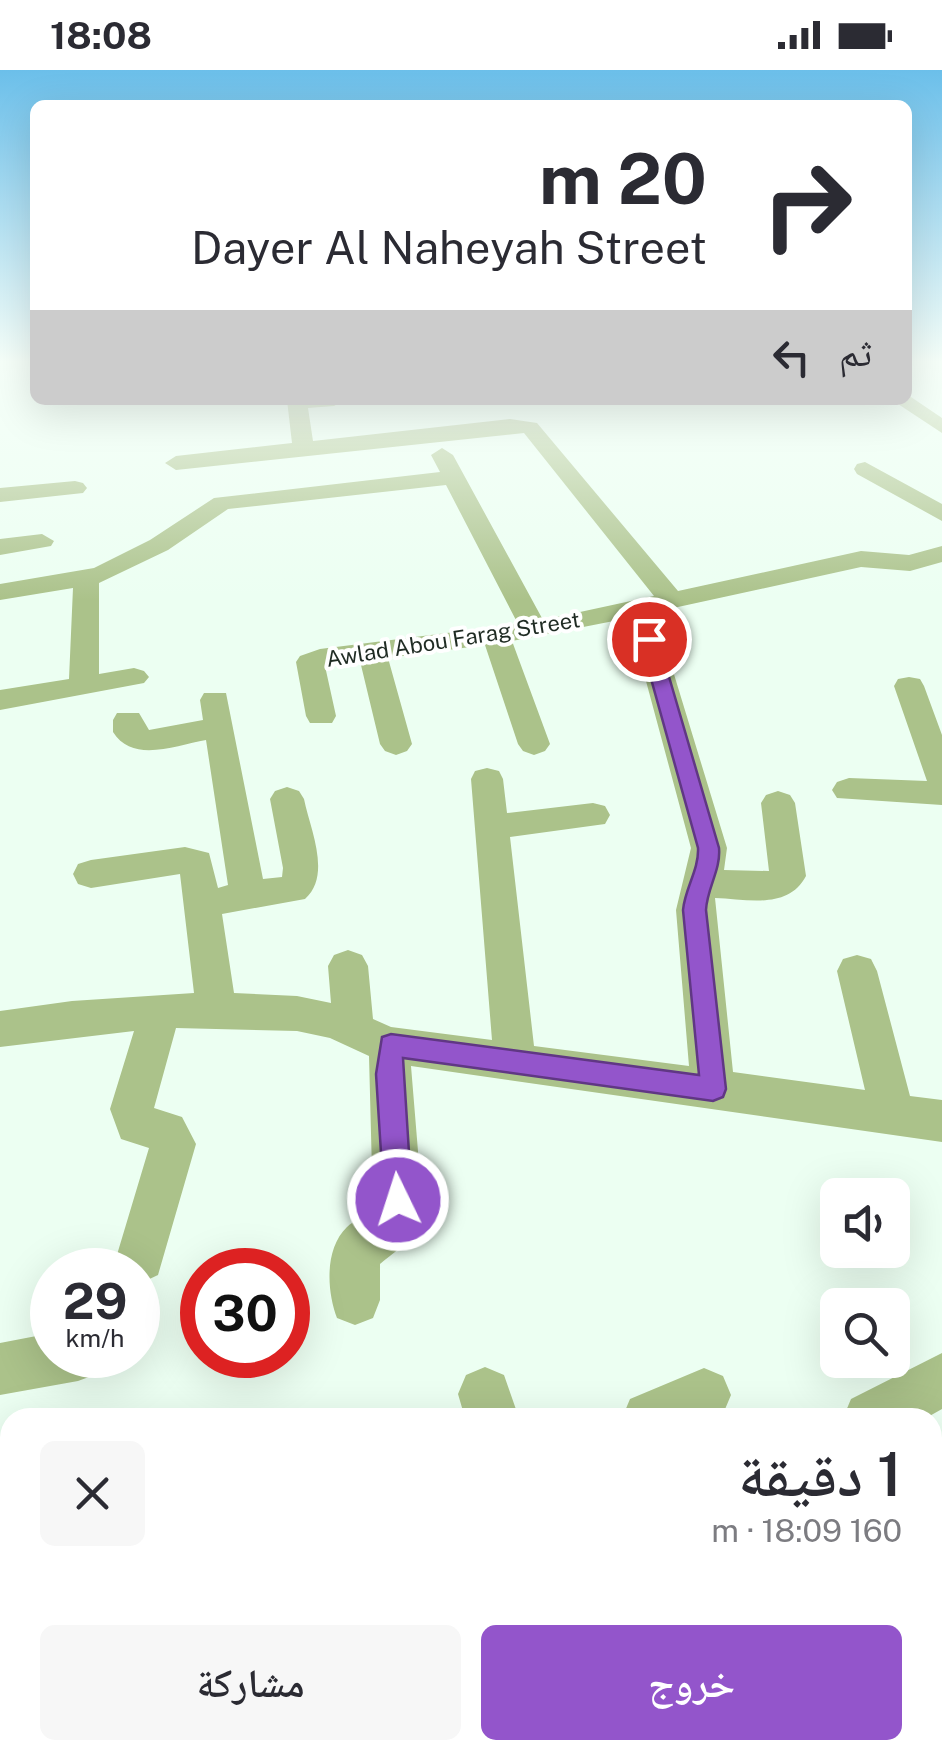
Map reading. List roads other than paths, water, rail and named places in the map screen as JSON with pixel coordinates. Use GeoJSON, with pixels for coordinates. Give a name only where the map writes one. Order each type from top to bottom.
{"type":"FeatureCollection","features":[{"type":"Feature","properties":{"kind":"street"},"geometry":{"type":"LineString","coordinates":[[301,443],[302,449]]}},
{"type":"Feature","properties":{"kind":"street"},"geometry":{"type":"LineString","coordinates":[[176,463],[355,443]]}},
{"type":"Feature","properties":{"kind":"street"},"geometry":{"type":"LineString","coordinates":[[436,443],[536,630]]}},
{"type":"Feature","properties":{"kind":"street"},"geometry":{"type":"LineString","coordinates":[[545,443],[655,603],[709,848],[710,862],[695,910],[713,1089]]}},
{"type":"Feature","properties":{"kind":"street"},"geometry":{"type":"LineString","coordinates":[[865,468],[942,514]]}},
{"type":"Feature","properties":{"kind":"street"},"geometry":{"type":"LineString","coordinates":[[0,592],[86,581],[160,545],[222,504],[454,478]]}},
{"type":"Feature","properties":{"kind":"street"},"geometry":{"type":"LineString","coordinates":[[0,494],[75,488]]}},
{"type":"Feature","properties":{"kind":"street"},"geometry":{"type":"LineString","coordinates":[[0,547],[42,541]]}},
{"type":"Feature","properties":{"kind":"street","name":"Awlad Abou Farag Street"},"geometry":{"type":"LineString","coordinates":[[320,716],[310,662],[536,630],[861,559],[910,563],[942,554]]}},
{"type":"Feature","properties":{"kind":"street"},"geometry":{"type":"LineString","coordinates":[[84,684],[86,581]]}},
{"type":"Feature","properties":{"kind":"street"},"geometry":{"type":"LineString","coordinates":[[496,637],[534,744]]}},
{"type":"Feature","properties":{"kind":"street"},"geometry":{"type":"LineString","coordinates":[[372,652],[396,744]]}},
{"type":"Feature","properties":{"kind":"street"},"geometry":{"type":"LineString","coordinates":[[0,700],[134,677]]}},
{"type":"Feature","properties":{"kind":"street"},"geometry":{"type":"LineString","coordinates":[[909,686],[942,779]]}},
{"type":"Feature","properties":{"kind":"street"},"geometry":{"type":"LineString","coordinates":[[128,720],[129,732],[144,741],[217,714],[248,896]]}},
{"type":"Feature","properties":{"kind":"street"},"geometry":{"type":"LineString","coordinates":[[487,779],[515,1061]]}},
{"type":"Feature","properties":{"kind":"street"},"geometry":{"type":"LineString","coordinates":[[849,790],[942,793]]}},
{"type":"Feature","properties":{"kind":"street"},"geometry":{"type":"LineString","coordinates":[[202,904],[292,889],[299,883],[301,868],[286,799]]}},
{"type":"Feature","properties":{"kind":"street"},"geometry":{"type":"LineString","coordinates":[[700,884],[777,886],[788,876],[778,802]]}},
{"type":"Feature","properties":{"kind":"street"},"geometry":{"type":"LineString","coordinates":[[491,828],[593,815]]}},
{"type":"Feature","properties":{"kind":"street"},"geometry":{"type":"LineString","coordinates":[[91,874],[184,860],[196,863],[217,1012]]}},
{"type":"Feature","properties":{"kind":"street"},"geometry":{"type":"LineString","coordinates":[[348,966],[372,1038],[389,1074],[397,1210],[395,1221],[364,1244],[355,1260],[355,1300]]}},
{"type":"Feature","properties":{"kind":"street"},"geometry":{"type":"LineString","coordinates":[[857,971],[893,1115]]}},
{"type":"Feature","properties":{"kind":"street"},"geometry":{"type":"LineString","coordinates":[[144,1248],[174,1144],[166,1132],[137,1124],[132,1110],[160,1014]]}},
{"type":"Feature","properties":{"kind":"street"},"geometry":{"type":"LineString","coordinates":[[0,1029],[34,1022],[160,1014],[310,1016],[372,1038],[942,1122]]}},
{"type":"Feature","properties":{"kind":"street"},"geometry":{"type":"LineString","coordinates":[[0,1369],[30,1364]]}},
{"type":"Feature","properties":{"kind":"street"},"geometry":{"type":"LineString","coordinates":[[889,1408],[942,1380]]}},
{"type":"Feature","properties":{"kind":"street"},"geometry":{"type":"LineString","coordinates":[[673,1408],[704,1395]]}}]}
